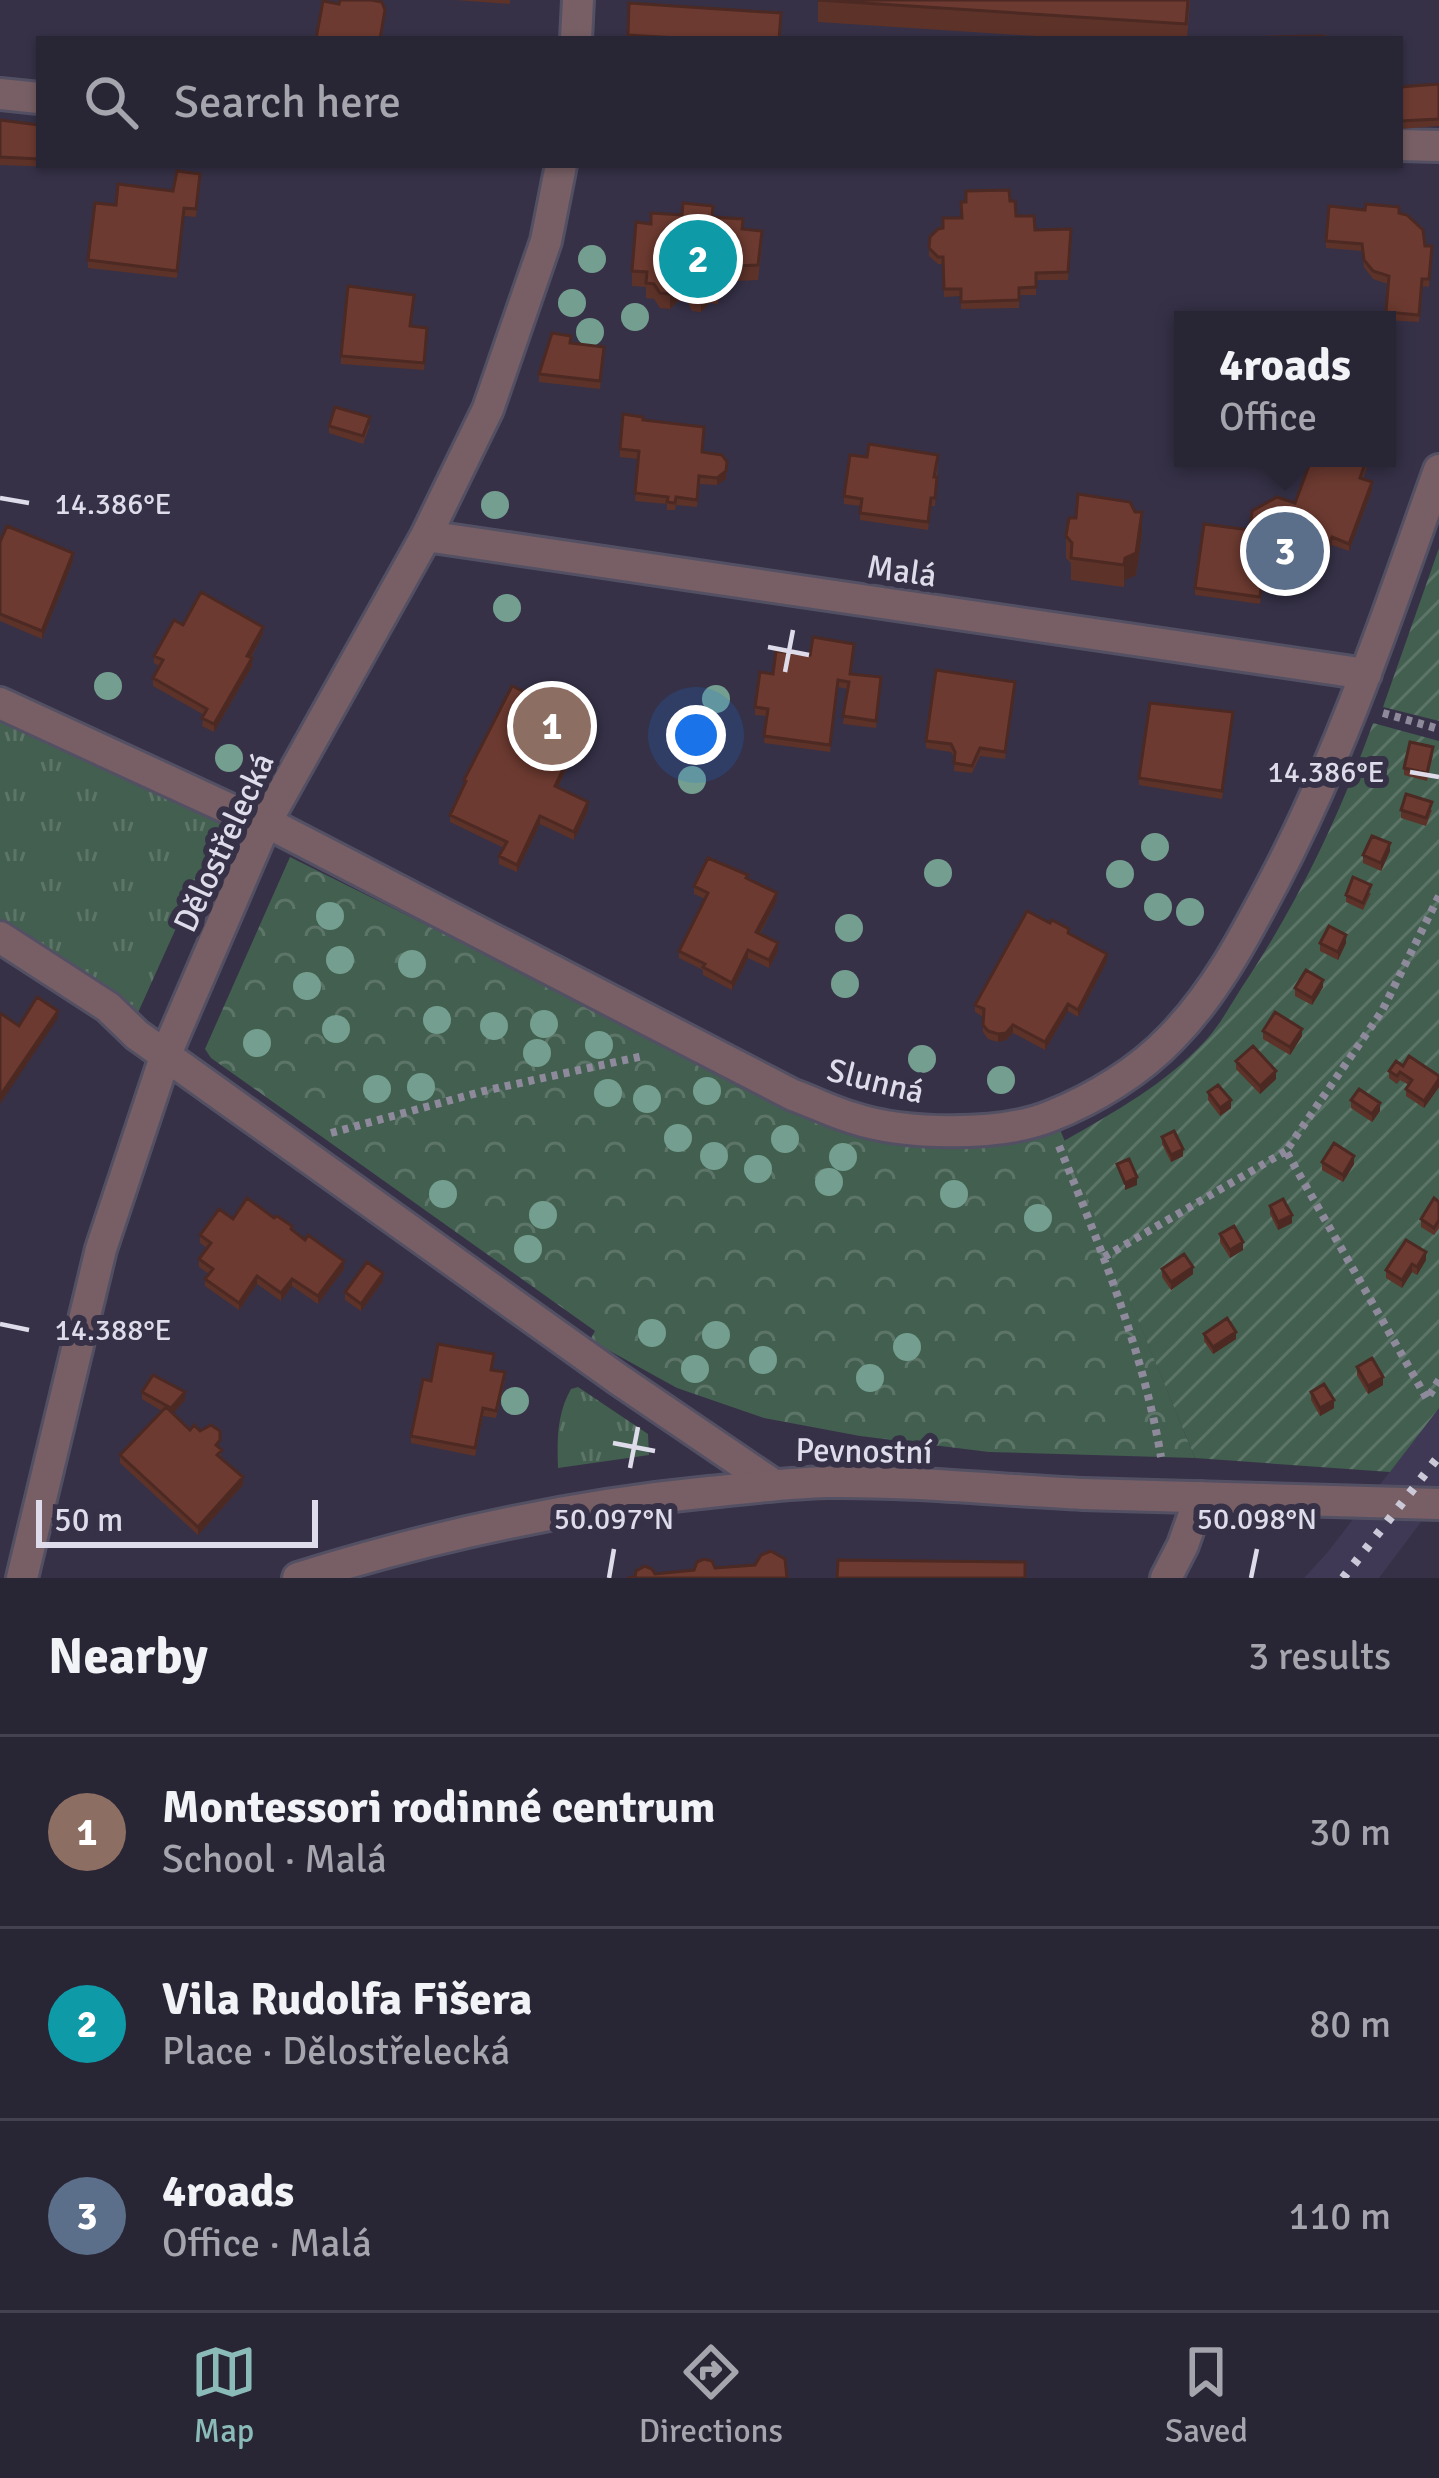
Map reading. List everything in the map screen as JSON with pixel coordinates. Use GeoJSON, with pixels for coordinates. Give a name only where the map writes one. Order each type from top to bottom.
{"type":"FeatureCollection","features":[{"type":"Feature","properties":{"kind":"street"},"geometry":{"type":"LineString","coordinates":[[576,36],[578,0]]}},
{"type":"Feature","properties":{"kind":"street"},"geometry":{"type":"LineString","coordinates":[[0,94],[36,98]]}},
{"type":"Feature","properties":{"kind":"street"},"geometry":{"type":"LineString","coordinates":[[1403,146],[1439,146]]}},
{"type":"Feature","properties":{"kind":"street","name":"Dělostřelecká"},"geometry":{"type":"LineString","coordinates":[[22,1578],[101,1249],[166,1054],[266,822],[427,536],[488,409],[546,242],[560,168]]}},
{"type":"Feature","properties":{"kind":"street","name":"Slunná"},"geometry":{"type":"LineString","coordinates":[[0,703],[266,822],[793,1095],[887,1126],[969,1131],[1048,1118],[1110,1085],[1145,1062],[1202,1003],[1244,939],[1305,823],[1366,674],[1439,470]]}},
{"type":"Feature","properties":{"kind":"street","name":"Malá"},"geometry":{"type":"LineString","coordinates":[[427,536],[1366,674]]}},
{"type":"Feature","properties":{"kind":"street"},"geometry":{"type":"LineString","coordinates":[[0,937],[108,1007],[137,1035],[774,1485]]}},
{"type":"Feature","properties":{"kind":"street","name":"Pevnostní"},"geometry":{"type":"LineString","coordinates":[[298,1578],[508,1522],[657,1497],[774,1485],[862,1483],[1439,1504]]}},
{"type":"Feature","properties":{"kind":"street"},"geometry":{"type":"LineString","coordinates":[[1166,1578],[1201,1497]]}},
{"type":"Feature","properties":{"kind":"path"},"geometry":{"type":"LineString","coordinates":[[1353,705],[1439,729]]}},
{"type":"Feature","properties":{"kind":"path"},"geometry":{"type":"LineString","coordinates":[[1104,1257],[1286,1151],[1382,1011],[1439,896]]}},
{"type":"Feature","properties":{"kind":"path"},"geometry":{"type":"LineString","coordinates":[[320,1136],[484,1091],[652,1054]]}},
{"type":"Feature","properties":{"kind":"path"},"geometry":{"type":"LineString","coordinates":[[1048,1118],[1104,1257],[1154,1412],[1161,1457]]}},
{"type":"Feature","properties":{"kind":"path"},"geometry":{"type":"LineString","coordinates":[[1286,1151],[1427,1399],[1439,1380]]}},
{"type":"Feature","properties":{"kind":"shaded area"},"geometry":{"type":"Polygon","coordinates":[[[1439,1408],[1439,1498],[1379,1578],[1304,1578],[1327,1553],[1439,1408]]]}},
{"type":"Feature","properties":{"kind":"green space"},"geometry":{"type":"Polygon","coordinates":[[[1439,548],[1439,721],[1383,707],[1439,548]]]}},
{"type":"Feature","properties":{"kind":"green space"},"geometry":{"type":"Polygon","coordinates":[[[0,713],[223,824],[136,1017],[0,926],[0,713]]]}},
{"type":"Feature","properties":{"kind":"green space"},"geometry":{"type":"Polygon","coordinates":[[[1373,723],[1439,741],[1439,1408],[1390,1472],[1195,1458],[1064,1141],[1157,1084],[1216,1028],[1299,892],[1373,723]]]}},
{"type":"Feature","properties":{"kind":"green space"},"geometry":{"type":"Polygon","coordinates":[[[290,857],[824,1123],[1059,1127],[1195,1458],[989,1452],[764,1418],[677,1388],[590,1340],[595,1331],[211,1058],[205,1049],[290,857]]]}},
{"type":"Feature","properties":{"kind":"green space"},"geometry":{"type":"Polygon","coordinates":[[[578,1387],[648,1434],[649,1455],[558,1468],[560,1417],[571,1389],[578,1387]]]}},
{"type":"Feature","properties":{"kind":"building"},"geometry":{"type":"Polygon","coordinates":[[[340,0],[382,2],[381,36],[317,36],[323,1],[339,4],[340,0]]]}},
{"type":"Feature","properties":{"kind":"building"},"geometry":{"type":"Polygon","coordinates":[[[818,0],[1188,0],[1186,24],[818,0]]]}},
{"type":"Feature","properties":{"kind":"building"},"geometry":{"type":"Polygon","coordinates":[[[629,3],[781,13],[779,36],[628,35],[629,3]]]}},
{"type":"Feature","properties":{"kind":"building"},"geometry":{"type":"Polygon","coordinates":[[[1439,84],[1439,119],[1403,121],[1403,87],[1439,84]]]}},
{"type":"Feature","properties":{"kind":"building"},"geometry":{"type":"Polygon","coordinates":[[[0,120],[36,125],[36,159],[0,157],[0,120]]]}},
{"type":"Feature","properties":{"kind":"building"},"geometry":{"type":"Polygon","coordinates":[[[177,171],[200,174],[196,209],[184,208],[177,271],[88,260],[95,203],[116,205],[118,184],[173,191],[177,171]]]}},
{"type":"Feature","properties":{"kind":"building"},"geometry":{"type":"Polygon","coordinates":[[[1009,190],[1016,216],[1034,216],[1035,230],[1071,229],[1068,272],[1036,273],[1036,287],[1019,288],[1019,300],[961,302],[961,289],[944,289],[943,257],[929,248],[930,237],[943,228],[943,218],[962,218],[966,191],[1009,190]]]}},
{"type":"Feature","properties":{"kind":"building"},"geometry":{"type":"Polygon","coordinates":[[[683,203],[713,206],[712,217],[743,219],[742,229],[762,231],[758,265],[737,266],[738,258],[728,257],[719,263],[718,289],[709,288],[701,297],[692,296],[687,286],[678,286],[670,294],[646,283],[647,272],[632,271],[636,222],[651,224],[651,213],[682,215],[683,203]]]}},
{"type":"Feature","properties":{"kind":"building"},"geometry":{"type":"Polygon","coordinates":[[[1366,204],[1399,207],[1399,213],[1423,230],[1425,246],[1432,246],[1429,279],[1422,279],[1419,315],[1386,311],[1389,276],[1373,271],[1364,260],[1362,244],[1326,241],[1329,206],[1365,210],[1366,204]]]}},
{"type":"Feature","properties":{"kind":"building"},"geometry":{"type":"Polygon","coordinates":[[[348,286],[414,295],[410,326],[427,328],[424,363],[341,356],[348,286]]]}},
{"type":"Feature","properties":{"kind":"building"},"geometry":{"type":"Polygon","coordinates":[[[552,333],[571,336],[570,343],[604,347],[600,381],[539,374],[552,333]]]}},
{"type":"Feature","properties":{"kind":"building"},"geometry":{"type":"Polygon","coordinates":[[[335,407],[370,417],[363,436],[329,426],[335,407]]]}},
{"type":"Feature","properties":{"kind":"building"},"geometry":{"type":"Polygon","coordinates":[[[623,414],[704,427],[702,452],[722,455],[726,471],[717,478],[699,476],[697,500],[676,497],[675,503],[667,502],[668,497],[635,493],[639,451],[620,449],[623,414]]]}},
{"type":"Feature","properties":{"kind":"building"},"geometry":{"type":"Polygon","coordinates":[[[869,444],[938,455],[928,522],[860,513],[862,499],[844,496],[850,455],[867,457],[869,444]]]}},
{"type":"Feature","properties":{"kind":"building"},"geometry":{"type":"Polygon","coordinates":[[[1308,467],[1364,467],[1360,478],[1372,482],[1349,544],[1332,537],[1320,570],[1301,583],[1262,579],[1260,597],[1195,588],[1204,524],[1250,530],[1252,511],[1277,497],[1295,503],[1308,467]]]}},
{"type":"Feature","properties":{"kind":"building"},"geometry":{"type":"Polygon","coordinates":[[[1078,494],[1130,502],[1135,512],[1142,512],[1136,553],[1125,558],[1124,565],[1071,558],[1072,543],[1066,536],[1069,518],[1076,518],[1078,494]]]}},
{"type":"Feature","properties":{"kind":"building"},"geometry":{"type":"Polygon","coordinates":[[[7,526],[73,553],[42,631],[0,614],[0,542],[7,526]]]}},
{"type":"Feature","properties":{"kind":"building"},"geometry":{"type":"Polygon","coordinates":[[[201,592],[263,627],[247,656],[252,658],[214,724],[202,718],[207,709],[153,678],[163,660],[154,656],[174,620],[183,625],[201,592]]]}},
{"type":"Feature","properties":{"kind":"building"},"geometry":{"type":"Polygon","coordinates":[[[813,637],[854,644],[850,674],[881,677],[876,721],[843,716],[849,682],[838,680],[830,745],[764,736],[768,709],[755,707],[760,672],[773,674],[776,651],[810,655],[813,637]]]}},
{"type":"Feature","properties":{"kind":"building"},"geometry":{"type":"Polygon","coordinates":[[[936,670],[1015,682],[1005,752],[980,748],[972,766],[954,763],[951,744],[926,741],[936,670]]]}},
{"type":"Feature","properties":{"kind":"building"},"geometry":{"type":"Polygon","coordinates":[[[512,686],[561,709],[564,703],[589,715],[555,786],[588,802],[574,832],[540,816],[517,865],[499,856],[507,842],[450,815],[512,686]]]}},
{"type":"Feature","properties":{"kind":"building"},"geometry":{"type":"Polygon","coordinates":[[[1150,703],[1233,712],[1222,791],[1139,778],[1150,703]]]}},
{"type":"Feature","properties":{"kind":"building"},"geometry":{"type":"Polygon","coordinates":[[[1410,742],[1433,747],[1427,773],[1404,768],[1410,742]]]}},
{"type":"Feature","properties":{"kind":"building"},"geometry":{"type":"Polygon","coordinates":[[[1406,794],[1432,802],[1426,818],[1401,810],[1406,794]]]}},
{"type":"Feature","properties":{"kind":"building"},"geometry":{"type":"Polygon","coordinates":[[[1372,836],[1390,843],[1381,863],[1363,855],[1372,836]]]}},
{"type":"Feature","properties":{"kind":"building"},"geometry":{"type":"Polygon","coordinates":[[[708,858],[777,893],[756,932],[778,943],[769,960],[748,950],[732,983],[679,951],[708,893],[694,886],[708,858]]]}},
{"type":"Feature","properties":{"kind":"building"},"geometry":{"type":"Polygon","coordinates":[[[1353,877],[1371,885],[1363,903],[1346,895],[1353,877]]]}},
{"type":"Feature","properties":{"kind":"building"},"geometry":{"type":"Polygon","coordinates":[[[1027,911],[1069,929],[1068,933],[1107,954],[1078,1010],[1068,1004],[1045,1042],[1013,1025],[1006,1033],[988,1031],[983,1025],[984,1009],[975,1005],[1027,911]]]}},
{"type":"Feature","properties":{"kind":"building"},"geometry":{"type":"Polygon","coordinates":[[[1329,926],[1346,935],[1338,952],[1320,943],[1329,926]]]}},
{"type":"Feature","properties":{"kind":"building"},"geometry":{"type":"Polygon","coordinates":[[[1306,970],[1323,980],[1312,998],[1295,988],[1306,970]]]}},
{"type":"Feature","properties":{"kind":"building"},"geometry":{"type":"Polygon","coordinates":[[[37,997],[58,1011],[0,1096],[0,1013],[19,1026],[37,997]]]}},
{"type":"Feature","properties":{"kind":"building"},"geometry":{"type":"Polygon","coordinates":[[[1275,1012],[1302,1029],[1290,1047],[1263,1031],[1275,1012]]]}},
{"type":"Feature","properties":{"kind":"building"},"geometry":{"type":"Polygon","coordinates":[[[1253,1046],[1276,1071],[1260,1086],[1236,1061],[1253,1046]]]}},
{"type":"Feature","properties":{"kind":"building"},"geometry":{"type":"Polygon","coordinates":[[[1409,1056],[1439,1076],[1424,1101],[1406,1089],[1412,1080],[1389,1071],[1396,1061],[1403,1066],[1409,1056]]]}},
{"type":"Feature","properties":{"kind":"building"},"geometry":{"type":"Polygon","coordinates":[[[1218,1085],[1231,1100],[1220,1108],[1208,1092],[1218,1085]]]}},
{"type":"Feature","properties":{"kind":"building"},"geometry":{"type":"Polygon","coordinates":[[[1359,1089],[1380,1103],[1372,1114],[1351,1100],[1359,1089]]]}},
{"type":"Feature","properties":{"kind":"building"},"geometry":{"type":"Polygon","coordinates":[[[1174,1131],[1183,1149],[1171,1155],[1162,1137],[1174,1131]]]}},
{"type":"Feature","properties":{"kind":"building"},"geometry":{"type":"Polygon","coordinates":[[[1334,1143],[1354,1156],[1343,1175],[1322,1162],[1334,1143]]]}},
{"type":"Feature","properties":{"kind":"building"},"geometry":{"type":"Polygon","coordinates":[[[1129,1159],[1137,1177],[1125,1183],[1117,1164],[1129,1159]]]}},
{"type":"Feature","properties":{"kind":"building"},"geometry":{"type":"Polygon","coordinates":[[[247,1198],[292,1226],[305,1240],[308,1235],[344,1261],[318,1296],[292,1279],[281,1293],[257,1276],[239,1303],[205,1279],[213,1269],[199,1259],[211,1243],[200,1235],[219,1209],[233,1219],[247,1198]]]}},
{"type":"Feature","properties":{"kind":"building"},"geometry":{"type":"Polygon","coordinates":[[[1434,1198],[1439,1202],[1439,1220],[1434,1228],[1421,1219],[1434,1198]]]}},
{"type":"Feature","properties":{"kind":"building"},"geometry":{"type":"Polygon","coordinates":[[[1283,1199],[1292,1215],[1278,1222],[1270,1206],[1283,1199]]]}},
{"type":"Feature","properties":{"kind":"building"},"geometry":{"type":"Polygon","coordinates":[[[1234,1226],[1243,1242],[1230,1250],[1220,1234],[1234,1226]]]}},
{"type":"Feature","properties":{"kind":"building"},"geometry":{"type":"Polygon","coordinates":[[[1406,1240],[1426,1252],[1402,1280],[1386,1270],[1406,1240]]]}},
{"type":"Feature","properties":{"kind":"building"},"geometry":{"type":"Polygon","coordinates":[[[1184,1254],[1193,1267],[1171,1282],[1162,1269],[1184,1254]]]}},
{"type":"Feature","properties":{"kind":"building"},"geometry":{"type":"Polygon","coordinates":[[[367,1262],[383,1273],[361,1304],[345,1292],[367,1262]]]}},
{"type":"Feature","properties":{"kind":"building"},"geometry":{"type":"Polygon","coordinates":[[[1227,1318],[1236,1332],[1213,1347],[1204,1334],[1227,1318]]]}},
{"type":"Feature","properties":{"kind":"building"},"geometry":{"type":"Polygon","coordinates":[[[438,1344],[494,1354],[491,1370],[505,1372],[496,1411],[483,1408],[475,1448],[411,1436],[423,1379],[431,1381],[438,1344]]]}},
{"type":"Feature","properties":{"kind":"building"},"geometry":{"type":"Polygon","coordinates":[[[1372,1358],[1383,1377],[1368,1386],[1357,1367],[1372,1358]]]}},
{"type":"Feature","properties":{"kind":"building"},"geometry":{"type":"Polygon","coordinates":[[[153,1375],[185,1392],[171,1408],[142,1392],[153,1375]]]}},
{"type":"Feature","properties":{"kind":"building"},"geometry":{"type":"Polygon","coordinates":[[[1324,1384],[1334,1400],[1320,1408],[1311,1392],[1324,1384]]]}},
{"type":"Feature","properties":{"kind":"building"},"geometry":{"type":"Polygon","coordinates":[[[166,1407],[190,1430],[194,1425],[200,1431],[211,1425],[220,1431],[216,1445],[222,1450],[217,1455],[243,1477],[198,1527],[120,1455],[166,1407]]]}},
{"type":"Feature","properties":{"kind":"building"},"geometry":{"type":"Polygon","coordinates":[[[771,1551],[785,1559],[787,1578],[627,1578],[635,1577],[645,1566],[655,1574],[694,1570],[704,1559],[715,1568],[755,1565],[771,1551]]]}},
{"type":"Feature","properties":{"kind":"building"},"geometry":{"type":"Polygon","coordinates":[[[838,1560],[1025,1562],[1025,1578],[837,1578],[838,1560]]]}},
{"type":"Feature","properties":{"kind":"railway"},"geometry":{"type":"LineString","coordinates":[[1343,1578],[1439,1456]]}},
{"type":"Feature","properties":{"kind":"place","name":"Vila Rudolfa Fišera"},"geometry":{"type":"Point","coordinates":[698,259]}},
{"type":"Feature","properties":{"kind":"place","name":"4roads"},"geometry":{"type":"Point","coordinates":[1285,551]}},
{"type":"Feature","properties":{"kind":"place","name":"Montessori rodinné centrum"},"geometry":{"type":"Point","coordinates":[552,726]}}]}
